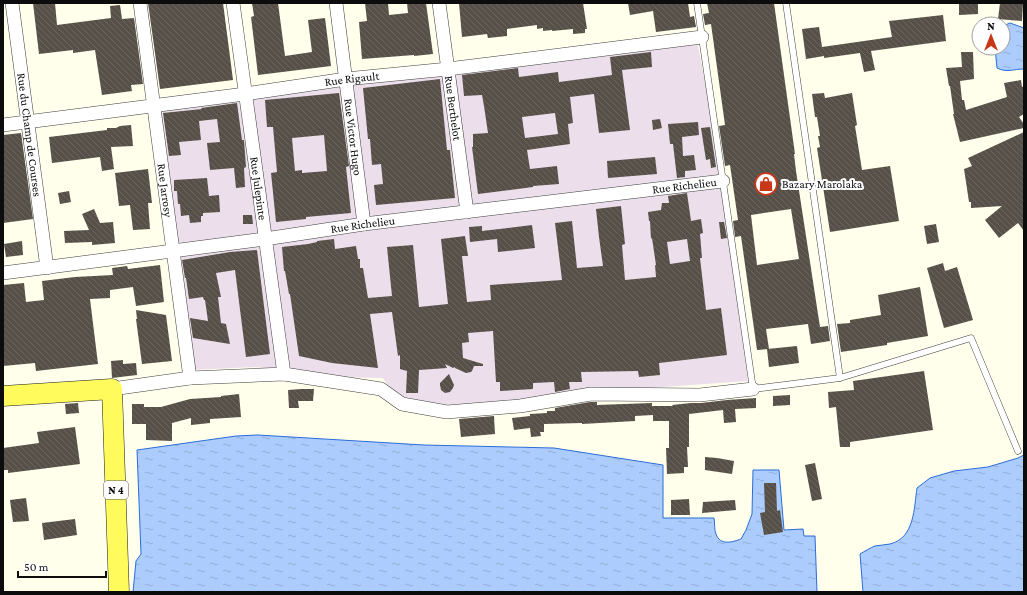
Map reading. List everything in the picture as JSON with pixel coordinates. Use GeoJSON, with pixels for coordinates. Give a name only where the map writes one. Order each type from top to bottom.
{"type":"FeatureCollection","features":[{"type":"Feature","properties":{"kind":"main road"},"geometry":{"type":"LineString","coordinates":[[3,396],[112,389]]}},
{"type":"Feature","properties":{"kind":"main road","name":"N 4"},"geometry":{"type":"LineString","coordinates":[[112,389],[119,592]]}},
{"type":"Feature","properties":{"kind":"street","name":"Rue du Champ de Courses"},"geometry":{"type":"LineString","coordinates":[[12,3],[47,268]]}},
{"type":"Feature","properties":{"kind":"street","name":"Rue Jarrosy"},"geometry":{"type":"LineString","coordinates":[[140,3],[190,378]]}},
{"type":"Feature","properties":{"kind":"street","name":"Rue Julepinte"},"geometry":{"type":"LineString","coordinates":[[233,3],[284,374]]}},
{"type":"Feature","properties":{"kind":"street","name":"Rue Victor Hugo"},"geometry":{"type":"LineString","coordinates":[[336,3],[364,224]]}},
{"type":"Feature","properties":{"kind":"street","name":"Rue Berthelot"},"geometry":{"type":"LineString","coordinates":[[439,3],[467,212]]}},
{"type":"Feature","properties":{"kind":"street","name":"Rue Rigault"},"geometry":{"type":"LineString","coordinates":[[3,125],[246,94],[346,79],[702,37]]}},
{"type":"Feature","properties":{"kind":"street","name":"Rue Richelieu"},"geometry":{"type":"LineString","coordinates":[[3,273],[265,239],[364,224],[723,181]]}},
{"type":"Feature","properties":{"kind":"street"},"geometry":{"type":"LineString","coordinates":[[112,389],[190,378],[284,374],[381,389],[402,404],[447,412],[520,406],[590,394],[700,395],[753,389]]}},
{"type":"Feature","properties":{"kind":"lane"},"geometry":{"type":"LineString","coordinates":[[697,3],[753,389],[840,378],[971,338],[1018,451]]}},
{"type":"Feature","properties":{"kind":"lane"},"geometry":{"type":"LineString","coordinates":[[786,3],[840,378]]}},
{"type":"Feature","properties":{"kind":"shaded area"},"geometry":{"type":"Polygon","coordinates":[[[697,41],[710,107],[748,381],[636,389],[467,407],[396,398],[383,378],[335,377],[255,367],[192,370],[148,111],[543,62],[697,41]]]}},
{"type":"Feature","properties":{"kind":"water"},"geometry":{"type":"Polygon","coordinates":[[[1011,23],[1024,28],[1024,69],[1007,71],[997,68],[996,56],[1011,56],[1011,23]]]}},
{"type":"Feature","properties":{"kind":"water"},"geometry":{"type":"Polygon","coordinates":[[[258,435],[424,445],[554,448],[663,465],[663,518],[714,518],[716,534],[720,540],[724,542],[741,539],[746,530],[752,514],[753,470],[779,470],[784,530],[803,529],[804,536],[815,536],[817,592],[133,592],[136,561],[141,554],[137,450],[236,436],[258,435]]]}},
{"type":"Feature","properties":{"kind":"water"},"geometry":{"type":"Polygon","coordinates":[[[1024,455],[1024,592],[863,592],[860,554],[875,546],[890,544],[898,541],[904,535],[909,529],[912,521],[917,488],[930,478],[954,471],[988,467],[1024,455]]]}},
{"type":"Feature","properties":{"kind":"building"},"geometry":{"type":"Polygon","coordinates":[[[33,3],[55,3],[57,25],[111,18],[110,6],[120,5],[122,19],[134,18],[143,84],[131,85],[132,91],[102,95],[95,50],[73,53],[73,50],[39,54],[33,3]]]}},
{"type":"Feature","properties":{"kind":"building"},"geometry":{"type":"Polygon","coordinates":[[[148,3],[223,3],[233,80],[160,89],[148,3]]]}},
{"type":"Feature","properties":{"kind":"building"},"geometry":{"type":"Polygon","coordinates":[[[252,3],[278,3],[285,56],[312,52],[308,20],[325,18],[331,66],[258,75],[251,17],[254,16],[252,3]]]}},
{"type":"Feature","properties":{"kind":"building"},"geometry":{"type":"Polygon","coordinates":[[[365,3],[388,3],[389,15],[408,13],[407,3],[426,3],[433,54],[362,59],[359,22],[367,21],[365,3]]]}},
{"type":"Feature","properties":{"kind":"building"},"geometry":{"type":"Polygon","coordinates":[[[459,3],[583,3],[587,29],[585,29],[585,33],[573,34],[573,29],[543,31],[543,28],[537,29],[537,25],[507,29],[507,36],[488,38],[487,34],[462,37],[459,3]]]}},
{"type":"Feature","properties":{"kind":"building"},"geometry":{"type":"Polygon","coordinates":[[[628,3],[688,3],[690,17],[694,16],[696,27],[656,32],[653,11],[630,15],[628,3]]]}},
{"type":"Feature","properties":{"kind":"building","name":"Bazary Marolaka"},"geometry":{"type":"Polygon","coordinates":[[[707,3],[774,3],[795,154],[796,171],[820,327],[828,326],[830,341],[811,344],[808,324],[766,329],[769,349],[757,350],[741,236],[735,237],[733,221],[738,220],[730,165],[725,166],[719,126],[725,125],[711,24],[705,25],[703,14],[709,13],[707,3]],[[791,209],[751,215],[757,265],[799,259],[791,209]]]}},
{"type":"Feature","properties":{"kind":"building"},"geometry":{"type":"Polygon","coordinates":[[[959,3],[978,3],[978,14],[959,15],[959,3]]]}},
{"type":"Feature","properties":{"kind":"building"},"geometry":{"type":"Polygon","coordinates":[[[1000,3],[1023,3],[1022,21],[1011,20],[1011,16],[998,16],[1000,3]]]}},
{"type":"Feature","properties":{"kind":"building"},"geometry":{"type":"Polygon","coordinates":[[[943,15],[946,41],[871,51],[875,70],[864,72],[860,53],[806,59],[802,29],[819,27],[822,47],[892,37],[889,21],[943,15]]]}},
{"type":"Feature","properties":{"kind":"building"},"geometry":{"type":"Polygon","coordinates":[[[651,52],[652,67],[622,70],[630,130],[599,133],[594,94],[570,97],[573,123],[568,124],[570,144],[527,150],[530,169],[557,166],[559,184],[533,186],[478,194],[472,147],[473,134],[488,133],[482,95],[464,96],[462,75],[518,68],[519,77],[558,72],[559,82],[612,75],[610,57],[651,52]],[[555,113],[522,117],[525,138],[558,134],[555,113]]]}},
{"type":"Feature","properties":{"kind":"building"},"geometry":{"type":"Polygon","coordinates":[[[961,52],[971,52],[971,56],[973,56],[974,79],[960,81],[962,100],[964,100],[966,110],[1007,97],[1004,83],[1021,80],[1022,87],[1024,86],[1024,114],[1019,117],[1024,124],[1024,128],[960,142],[953,114],[950,86],[946,68],[962,67],[961,52]]]}},
{"type":"Feature","properties":{"kind":"building"},"geometry":{"type":"Polygon","coordinates":[[[440,79],[447,150],[450,150],[455,198],[376,205],[374,185],[383,184],[381,164],[372,165],[363,88],[440,79]]]}},
{"type":"Feature","properties":{"kind":"building"},"geometry":{"type":"Polygon","coordinates":[[[339,93],[349,166],[346,167],[351,213],[306,217],[306,219],[276,222],[271,173],[277,172],[273,127],[267,127],[265,100],[339,93]],[[324,135],[292,138],[295,171],[302,170],[302,173],[327,171],[324,135]]]}},
{"type":"Feature","properties":{"kind":"building"},"geometry":{"type":"Polygon","coordinates":[[[824,93],[825,98],[852,93],[857,125],[855,126],[862,170],[890,166],[899,221],[830,232],[817,148],[820,147],[818,136],[820,136],[817,117],[815,117],[812,94],[824,93]]]}},
{"type":"Feature","properties":{"kind":"building"},"geometry":{"type":"Polygon","coordinates":[[[237,103],[242,140],[244,140],[246,167],[244,168],[245,187],[236,188],[234,168],[210,170],[207,143],[220,142],[217,119],[199,121],[201,140],[179,142],[181,155],[169,156],[163,113],[202,109],[201,108],[237,103]]]}},
{"type":"Feature","properties":{"kind":"building"},"geometry":{"type":"Polygon","coordinates":[[[660,119],[662,128],[653,130],[652,120],[660,119]]]}},
{"type":"Feature","properties":{"kind":"building"},"geometry":{"type":"Polygon","coordinates":[[[698,122],[699,135],[682,137],[683,156],[694,155],[696,170],[685,171],[685,177],[677,178],[673,144],[670,144],[668,124],[698,122]]]}},
{"type":"Feature","properties":{"kind":"building"},"geometry":{"type":"Polygon","coordinates":[[[131,125],[133,146],[111,147],[114,169],[102,171],[100,157],[52,163],[49,137],[107,130],[107,128],[131,125]]]}},
{"type":"Feature","properties":{"kind":"building"},"geometry":{"type":"Polygon","coordinates":[[[710,127],[716,167],[711,168],[710,159],[706,160],[701,128],[710,127]]]}},
{"type":"Feature","properties":{"kind":"building"},"geometry":{"type":"Polygon","coordinates":[[[1024,132],[1024,231],[1018,223],[999,238],[985,220],[1002,206],[971,208],[964,169],[972,166],[968,158],[1024,132]]]}},
{"type":"Feature","properties":{"kind":"building"},"geometry":{"type":"Polygon","coordinates":[[[21,133],[33,219],[3,223],[3,135],[21,133]]]}},
{"type":"Feature","properties":{"kind":"building"},"geometry":{"type":"Polygon","coordinates":[[[655,157],[657,174],[608,178],[607,161],[655,157]]]}},
{"type":"Feature","properties":{"kind":"building"},"geometry":{"type":"Polygon","coordinates":[[[148,169],[152,203],[148,203],[150,229],[133,230],[130,205],[119,206],[115,173],[148,169]]]}},
{"type":"Feature","properties":{"kind":"building"},"geometry":{"type":"Polygon","coordinates":[[[207,178],[209,196],[219,195],[220,212],[203,213],[203,216],[201,216],[201,222],[190,223],[189,215],[181,216],[177,191],[174,191],[174,180],[207,178]]]}},
{"type":"Feature","properties":{"kind":"building"},"geometry":{"type":"Polygon","coordinates":[[[69,191],[71,202],[60,204],[58,193],[69,191]]]}},
{"type":"Feature","properties":{"kind":"building"},"geometry":{"type":"Polygon","coordinates":[[[687,193],[691,221],[701,219],[703,233],[700,234],[702,258],[700,258],[706,310],[721,308],[727,355],[659,363],[660,375],[639,377],[638,371],[581,372],[582,382],[569,382],[570,389],[555,392],[554,382],[533,383],[533,389],[500,391],[500,382],[496,382],[493,331],[468,333],[469,342],[462,343],[463,358],[483,364],[483,366],[474,366],[471,372],[466,373],[445,364],[447,368],[419,370],[418,393],[406,393],[407,371],[400,369],[400,355],[398,356],[392,312],[370,314],[378,368],[332,363],[299,356],[290,294],[284,271],[282,247],[334,239],[335,249],[356,246],[358,259],[360,259],[360,268],[363,268],[368,298],[392,296],[387,247],[413,245],[419,307],[448,304],[441,239],[465,236],[468,256],[462,256],[467,302],[491,300],[490,285],[562,280],[555,223],[572,221],[577,268],[603,266],[596,209],[621,206],[625,244],[622,245],[625,280],[656,277],[656,265],[648,212],[661,210],[662,203],[669,203],[668,196],[687,193]],[[687,239],[667,242],[670,264],[690,261],[687,239]]]}},
{"type":"Feature","properties":{"kind":"building"},"geometry":{"type":"Polygon","coordinates":[[[94,209],[100,223],[113,222],[115,243],[92,245],[92,242],[65,243],[64,231],[89,230],[82,214],[94,209]]]}},
{"type":"Feature","properties":{"kind":"building"},"geometry":{"type":"Polygon","coordinates":[[[243,215],[252,215],[253,224],[243,224],[243,215]]]}},
{"type":"Feature","properties":{"kind":"building"},"geometry":{"type":"Polygon","coordinates":[[[719,222],[724,222],[727,238],[721,239],[719,222]]]}},
{"type":"Feature","properties":{"kind":"building"},"geometry":{"type":"Polygon","coordinates":[[[936,224],[939,242],[927,244],[924,226],[936,224]]]}},
{"type":"Feature","properties":{"kind":"building"},"geometry":{"type":"Polygon","coordinates":[[[532,225],[535,248],[498,252],[497,239],[470,242],[469,227],[482,226],[482,231],[532,225]]]}},
{"type":"Feature","properties":{"kind":"building"},"geometry":{"type":"Polygon","coordinates":[[[22,241],[23,255],[6,257],[4,244],[22,241]]]}},
{"type":"Feature","properties":{"kind":"building"},"geometry":{"type":"Polygon","coordinates":[[[257,250],[270,354],[246,357],[235,270],[216,273],[221,297],[218,297],[221,323],[226,324],[230,344],[193,338],[190,318],[208,321],[205,300],[203,297],[189,299],[182,260],[230,252],[257,250]]]}},
{"type":"Feature","properties":{"kind":"building"},"geometry":{"type":"Polygon","coordinates":[[[943,263],[945,271],[957,267],[973,320],[944,328],[927,268],[943,263]]]}},
{"type":"Feature","properties":{"kind":"building"},"geometry":{"type":"Polygon","coordinates":[[[160,265],[164,302],[136,306],[133,287],[110,290],[110,298],[90,299],[98,364],[36,371],[35,363],[3,366],[3,285],[24,283],[26,302],[44,300],[42,281],[75,277],[113,275],[112,268],[127,266],[128,269],[160,265]]]}},
{"type":"Feature","properties":{"kind":"building"},"geometry":{"type":"Polygon","coordinates":[[[920,287],[928,336],[887,343],[887,345],[841,352],[837,324],[850,323],[850,320],[881,315],[878,295],[920,287]]]}},
{"type":"Feature","properties":{"kind":"building"},"geometry":{"type":"Polygon","coordinates":[[[136,310],[166,315],[172,361],[142,364],[136,310]]]}},
{"type":"Feature","properties":{"kind":"building"},"geometry":{"type":"Polygon","coordinates":[[[797,346],[799,363],[769,367],[767,349],[797,346]]]}},
{"type":"Feature","properties":{"kind":"building"},"geometry":{"type":"Polygon","coordinates":[[[123,360],[123,364],[136,363],[137,375],[112,378],[111,361],[123,360]]]}},
{"type":"Feature","properties":{"kind":"building"},"geometry":{"type":"Polygon","coordinates":[[[924,371],[933,430],[850,442],[850,447],[840,447],[836,407],[829,408],[828,392],[854,390],[853,381],[924,371]]]}},
{"type":"Feature","properties":{"kind":"building"},"geometry":{"type":"Polygon","coordinates":[[[449,374],[454,385],[450,392],[445,393],[441,390],[440,383],[449,374]]]}},
{"type":"Feature","properties":{"kind":"building"},"geometry":{"type":"Polygon","coordinates":[[[314,389],[313,401],[298,401],[299,408],[289,408],[288,390],[314,389]]]}},
{"type":"Feature","properties":{"kind":"building"},"geometry":{"type":"Polygon","coordinates":[[[239,394],[241,417],[210,419],[210,423],[191,425],[191,418],[172,423],[172,441],[146,440],[146,424],[132,424],[132,404],[144,404],[144,407],[161,407],[190,399],[239,394]]]}},
{"type":"Feature","properties":{"kind":"building"},"geometry":{"type":"Polygon","coordinates":[[[790,395],[790,405],[773,406],[773,396],[790,395]]]}},
{"type":"Feature","properties":{"kind":"building"},"geometry":{"type":"Polygon","coordinates":[[[756,398],[756,408],[735,409],[736,422],[724,423],[723,410],[689,414],[689,447],[687,447],[688,467],[684,467],[684,473],[667,474],[666,448],[669,448],[669,421],[653,421],[653,415],[635,416],[635,421],[582,424],[544,424],[544,432],[540,432],[541,436],[531,437],[530,428],[514,430],[512,418],[530,416],[530,414],[547,413],[547,411],[555,411],[555,408],[590,402],[597,402],[597,405],[652,403],[652,406],[673,406],[672,405],[756,398]]]}},
{"type":"Feature","properties":{"kind":"building"},"geometry":{"type":"Polygon","coordinates":[[[78,403],[79,413],[66,414],[65,404],[78,403]]]}},
{"type":"Feature","properties":{"kind":"building"},"geometry":{"type":"Polygon","coordinates":[[[494,416],[495,434],[461,437],[459,419],[494,416]]]}},
{"type":"Feature","properties":{"kind":"building"},"geometry":{"type":"Polygon","coordinates":[[[75,427],[80,464],[8,473],[8,470],[3,470],[3,448],[39,443],[37,432],[75,427]]]}},
{"type":"Feature","properties":{"kind":"building"},"geometry":{"type":"Polygon","coordinates":[[[705,457],[734,461],[732,474],[705,470],[705,457]]]}},
{"type":"Feature","properties":{"kind":"building"},"geometry":{"type":"Polygon","coordinates":[[[815,463],[822,499],[812,501],[805,465],[815,463]]]}},
{"type":"Feature","properties":{"kind":"building"},"geometry":{"type":"Polygon","coordinates":[[[764,483],[776,483],[777,511],[780,510],[783,532],[764,535],[760,513],[765,512],[764,483]]]}},
{"type":"Feature","properties":{"kind":"building"},"geometry":{"type":"Polygon","coordinates":[[[26,498],[29,521],[13,522],[10,500],[26,498]]]}},
{"type":"Feature","properties":{"kind":"building"},"geometry":{"type":"Polygon","coordinates":[[[689,499],[690,515],[671,515],[671,500],[689,499]]]}},
{"type":"Feature","properties":{"kind":"building"},"geometry":{"type":"Polygon","coordinates":[[[735,500],[736,510],[702,513],[703,502],[735,500]]]}},
{"type":"Feature","properties":{"kind":"building"},"geometry":{"type":"Polygon","coordinates":[[[75,519],[77,535],[44,540],[42,523],[75,519]]]}},
{"type":"Feature","properties":{"kind":"place","name":"Bazary Marolaka"},"geometry":{"type":"Point","coordinates":[766,184]}}]}
